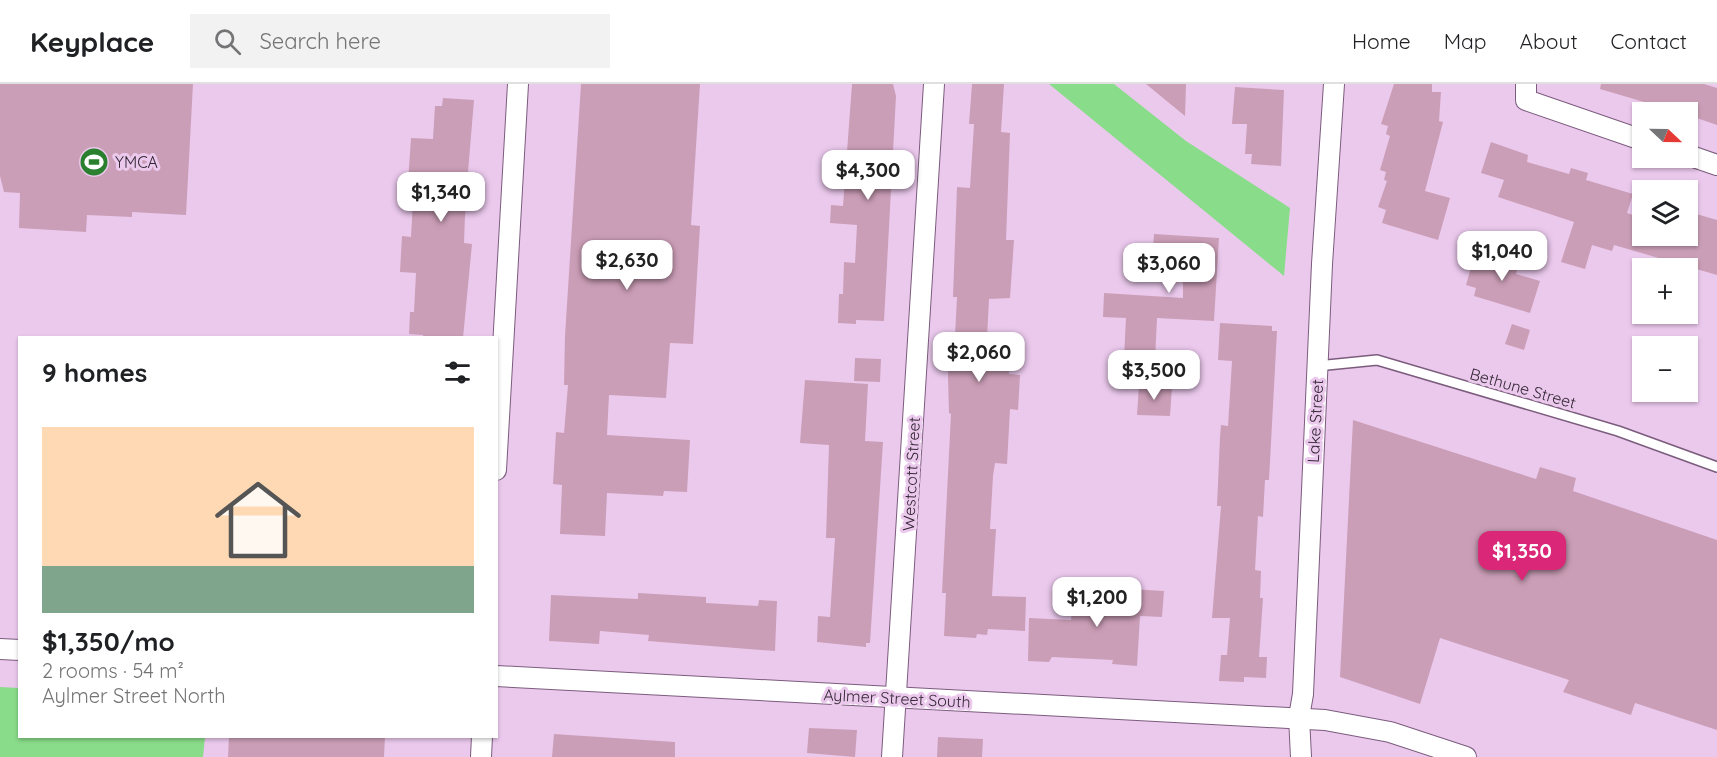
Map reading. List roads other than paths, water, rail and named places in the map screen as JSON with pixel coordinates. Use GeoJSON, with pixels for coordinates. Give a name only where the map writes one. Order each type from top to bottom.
{"type":"FeatureCollection","features":[{"type":"Feature","properties":{"kind":"street"},"geometry":{"type":"LineString","coordinates":[[498,435],[518,84]]}},
{"type":"Feature","properties":{"kind":"street","name":"Westcott Street"},"geometry":{"type":"LineString","coordinates":[[892,757],[934,84]]}},
{"type":"Feature","properties":{"kind":"street","name":"Lake Street"},"geometry":{"type":"LineString","coordinates":[[1301,757],[1299,717],[1303,694],[1317,366],[1334,84]]}},
{"type":"Feature","properties":{"kind":"street"},"geometry":{"type":"LineString","coordinates":[[1526,84],[1526,100],[1632,137]]}},
{"type":"Feature","properties":{"kind":"street"},"geometry":{"type":"LineString","coordinates":[[1698,158],[1717,165]]}},
{"type":"Feature","properties":{"kind":"street"},"geometry":{"type":"LineString","coordinates":[[0,649],[18,650]]}},
{"type":"Feature","properties":{"kind":"street","name":"Aylmer Street South"},"geometry":{"type":"LineString","coordinates":[[498,676],[1299,717],[1329,720],[1390,732],[1466,757]]}},
{"type":"Feature","properties":{"kind":"street"},"geometry":{"type":"LineString","coordinates":[[481,757],[482,738]]}},
{"type":"Feature","properties":{"kind":"lane","name":"Bethune Street"},"geometry":{"type":"LineString","coordinates":[[1317,366],[1377,360],[1618,431],[1717,466]]}},
{"type":"Feature","properties":{"kind":"place","name":"YMCA"},"geometry":{"type":"Point","coordinates":[94,162]}}]}
